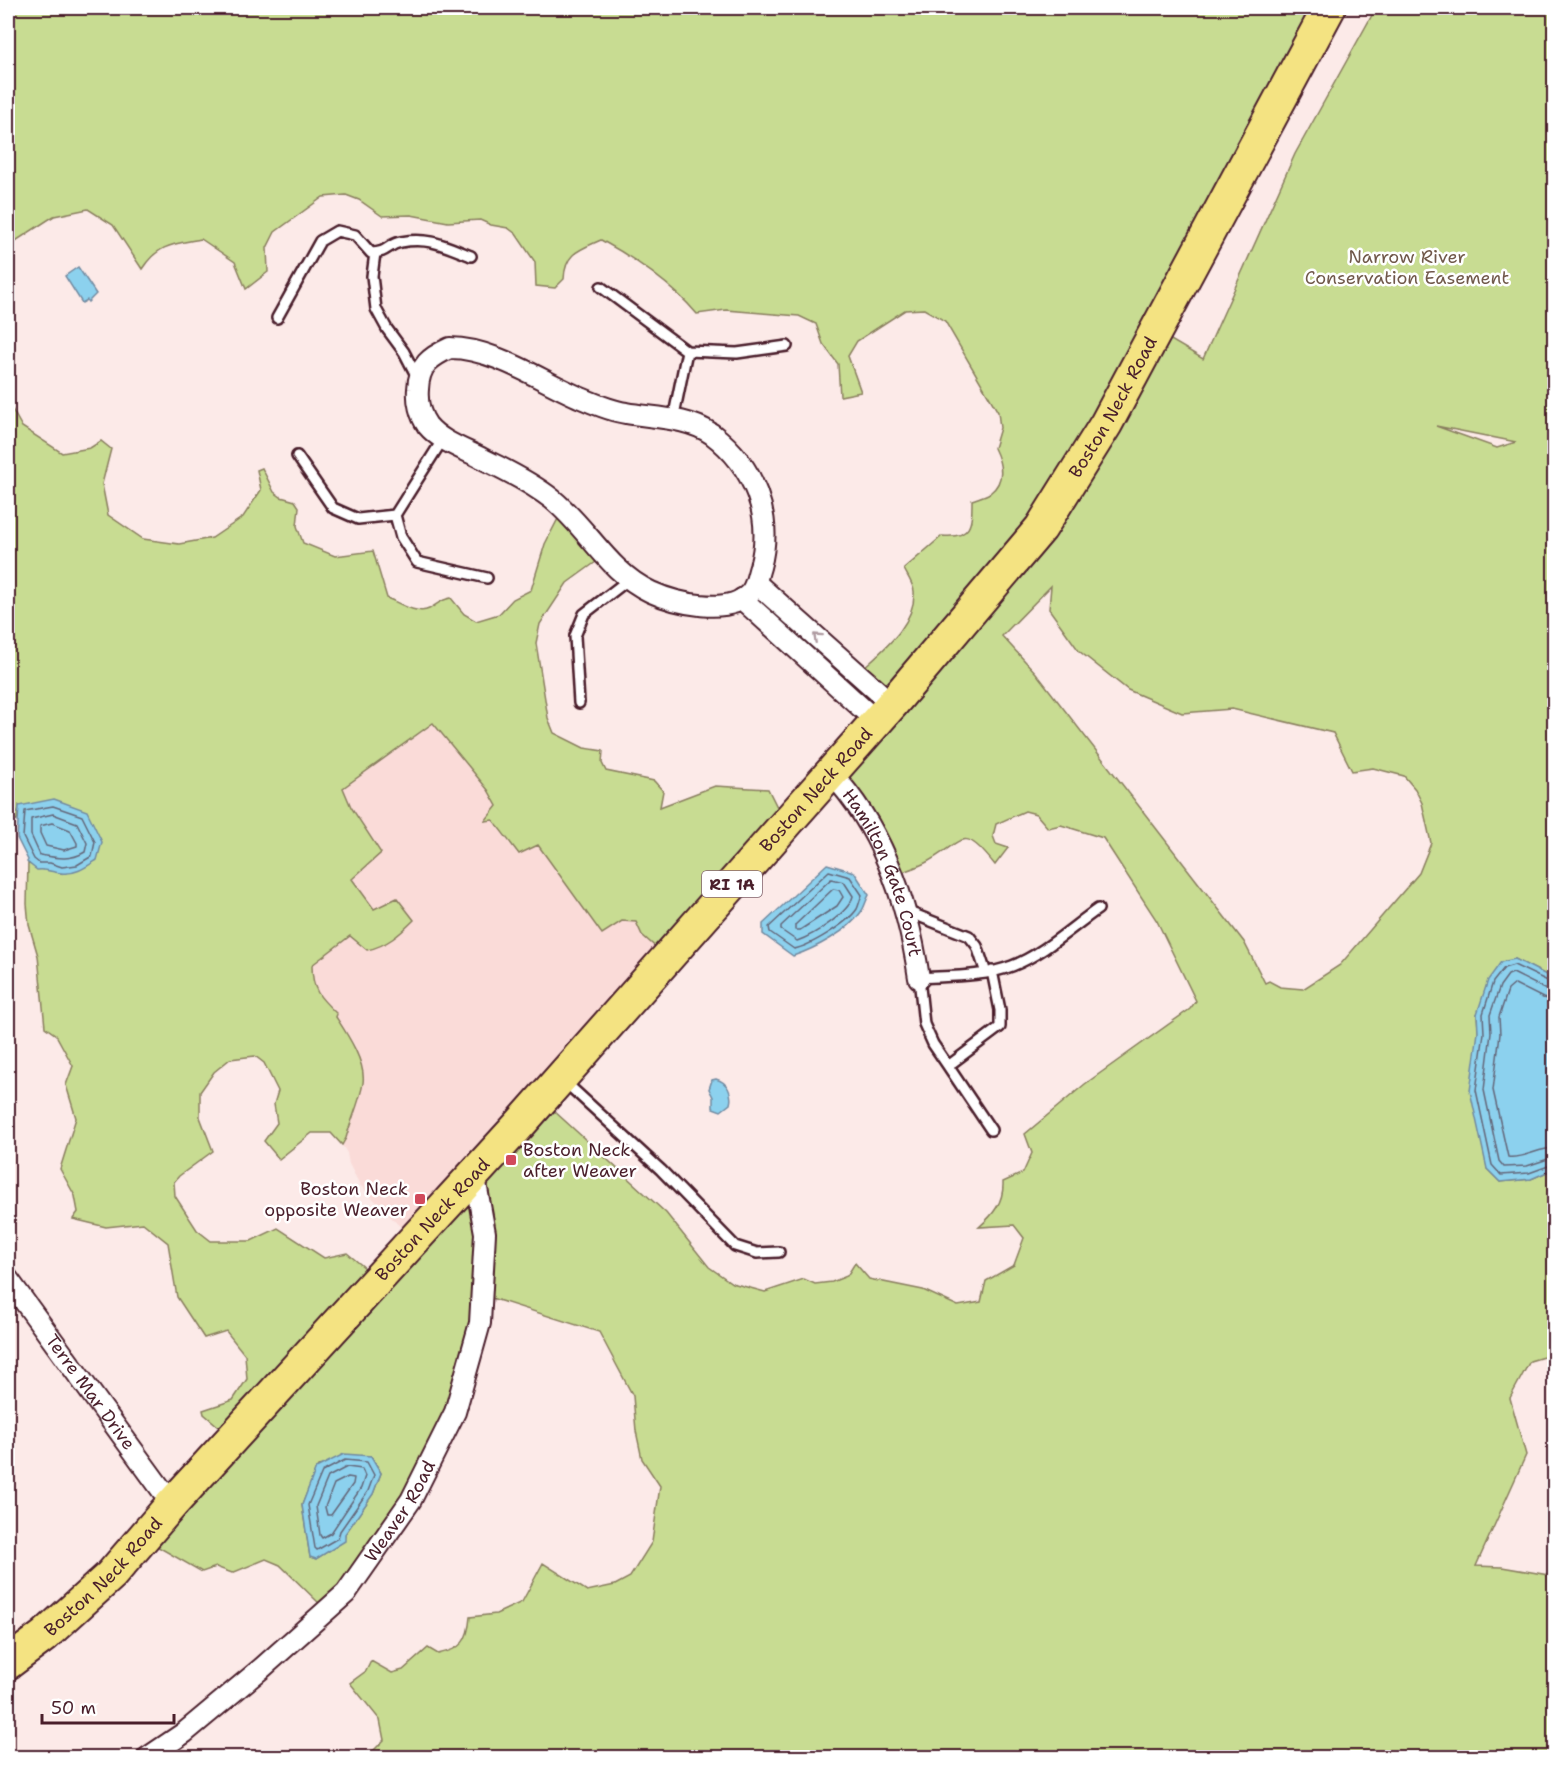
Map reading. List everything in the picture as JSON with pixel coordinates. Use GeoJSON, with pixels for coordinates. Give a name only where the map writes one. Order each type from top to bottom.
{"type":"FeatureCollection","features":[{"type":"Feature","properties":{"kind":"main road","name":"Boston Neck Road"},"geometry":{"type":"LineString","coordinates":[[8,1663],[44,1636],[111,1575],[172,1504],[561,1078],[831,773],[1041,528],[1096,441],[1329,8]]}},
{"type":"Feature","properties":{"kind":"street"},"geometry":{"type":"LineString","coordinates":[[450,348],[465,348],[483,352],[600,406],[624,413],[687,422],[710,433],[740,459],[751,478],[761,506],[764,541],[762,561],[751,593],[742,599],[722,605],[699,606],[661,597],[628,580],[616,570],[570,516],[550,497],[519,478],[443,440],[429,427],[419,407],[418,379],[422,370],[434,356],[450,348]]}},
{"type":"Feature","properties":{"kind":"street"},"geometry":{"type":"LineString","coordinates":[[756,583],[838,657],[884,712]]}},
{"type":"Feature","properties":{"kind":"street"},"geometry":{"type":"LineString","coordinates":[[742,599],[824,673],[884,712]]}},
{"type":"Feature","properties":{"kind":"street"},"geometry":{"type":"LineString","coordinates":[[824,673],[838,657]]}},
{"type":"Feature","properties":{"kind":"street","name":"Hamilton Gate Court"},"geometry":{"type":"LineString","coordinates":[[831,773],[852,796],[872,828],[887,859],[905,911],[915,950],[919,978]]}},
{"type":"Feature","properties":{"kind":"street","name":"Weaver Road"},"geometry":{"type":"LineString","coordinates":[[147,1758],[184,1733],[346,1593],[411,1500],[455,1412],[480,1323],[485,1233],[474,1172]]}},
{"type":"Feature","properties":{"kind":"street","name":"Terre Mar Drive"},"geometry":{"type":"LineString","coordinates":[[8,1279],[172,1504]]}},
{"type":"Feature","properties":{"kind":"lane"},"geometry":{"type":"LineString","coordinates":[[277,318],[320,242],[338,231],[356,235],[371,253],[381,253],[399,242],[429,240],[471,256]]}},
{"type":"Feature","properties":{"kind":"lane"},"geometry":{"type":"LineString","coordinates":[[375,253],[372,276],[376,309],[404,352],[418,379]]}},
{"type":"Feature","properties":{"kind":"lane"},"geometry":{"type":"LineString","coordinates":[[601,287],[687,351],[737,353],[787,346]]}},
{"type":"Feature","properties":{"kind":"lane"},"geometry":{"type":"LineString","coordinates":[[673,420],[687,351]]}},
{"type":"Feature","properties":{"kind":"lane"},"geometry":{"type":"LineString","coordinates":[[394,515],[443,440]]}},
{"type":"Feature","properties":{"kind":"lane"},"geometry":{"type":"LineString","coordinates":[[297,456],[333,508],[358,519],[394,515]]}},
{"type":"Feature","properties":{"kind":"lane"},"geometry":{"type":"LineString","coordinates":[[394,515],[401,537],[417,562],[487,578]]}},
{"type":"Feature","properties":{"kind":"lane"},"geometry":{"type":"LineString","coordinates":[[579,704],[575,636],[584,614],[628,580]]}},
{"type":"Feature","properties":{"kind":"lane"},"geometry":{"type":"LineString","coordinates":[[991,1130],[933,1044],[924,1024],[919,978],[989,972],[1013,966],[1036,954],[1098,909]]}},
{"type":"Feature","properties":{"kind":"lane"},"geometry":{"type":"LineString","coordinates":[[905,911],[969,936],[977,946],[989,972],[1000,1010],[1000,1027],[948,1066]]}},
{"type":"Feature","properties":{"kind":"lane"},"geometry":{"type":"LineString","coordinates":[[561,1078],[661,1170],[735,1246],[757,1253],[779,1252]]}},
{"type":"Feature","properties":{"kind":"shaded area"},"geometry":{"type":"Polygon","coordinates":[[[433,723],[488,790],[497,807],[492,820],[518,854],[538,845],[602,933],[622,921],[636,922],[668,957],[413,1240],[360,1185],[342,1145],[346,1138],[355,1046],[336,1017],[337,1014],[322,1000],[312,982],[312,965],[350,936],[367,950],[374,910],[352,879],[380,853],[351,807],[343,788],[433,723]]]}},
{"type":"Feature","properties":{"kind":"green space","name":"Narrow River Conservation Easement"},"geometry":{"type":"Polygon","coordinates":[[[8,8],[1331,8],[1164,336],[1203,359],[1295,154],[1376,8],[1554,8],[1554,979],[1515,959],[1477,1014],[1487,1169],[1500,1182],[1531,1179],[1554,1169],[1554,1354],[1530,1361],[1510,1398],[1526,1455],[1476,1566],[1502,1567],[1554,1576],[1554,1757],[367,1757],[384,1740],[380,1720],[350,1683],[366,1671],[371,1661],[392,1673],[403,1670],[428,1648],[438,1654],[453,1649],[465,1638],[470,1617],[496,1614],[522,1602],[543,1563],[587,1591],[615,1585],[630,1577],[652,1542],[660,1486],[642,1459],[636,1431],[633,1396],[599,1332],[485,1296],[479,1325],[411,1502],[324,1608],[280,1565],[266,1559],[232,1573],[216,1567],[202,1572],[146,1540],[232,1438],[204,1414],[203,1410],[233,1400],[247,1379],[245,1355],[226,1331],[204,1338],[177,1297],[168,1243],[143,1223],[106,1227],[73,1219],[78,1212],[75,1196],[60,1169],[76,1118],[66,1085],[73,1066],[56,1035],[45,1027],[38,956],[29,925],[28,863],[40,869],[61,873],[19,806],[17,820],[8,820],[8,402],[22,427],[62,453],[90,448],[101,441],[111,449],[102,484],[108,515],[143,539],[179,544],[212,538],[243,517],[261,490],[257,470],[262,468],[274,492],[281,497],[295,501],[299,507],[297,526],[303,543],[335,556],[373,551],[387,598],[419,611],[429,609],[451,598],[464,614],[476,621],[499,614],[513,599],[531,590],[545,544],[564,507],[607,554],[567,583],[540,624],[536,643],[548,718],[554,733],[584,748],[603,751],[602,763],[606,771],[654,781],[663,791],[660,807],[715,786],[768,789],[785,823],[667,957],[642,935],[636,922],[622,921],[602,934],[538,845],[519,854],[493,820],[485,821],[497,806],[488,790],[433,723],[343,788],[351,807],[381,853],[352,879],[374,909],[397,898],[414,920],[398,935],[367,950],[350,936],[312,965],[315,987],[321,998],[337,1014],[336,1017],[362,1066],[363,1083],[360,1097],[342,1145],[331,1133],[312,1133],[279,1159],[264,1141],[277,1123],[274,1104],[278,1091],[264,1063],[255,1056],[230,1059],[214,1072],[200,1092],[200,1117],[213,1151],[179,1176],[174,1182],[175,1196],[197,1230],[211,1241],[251,1241],[278,1228],[324,1258],[347,1253],[377,1278],[542,1100],[666,1213],[709,1267],[732,1283],[765,1292],[804,1279],[815,1284],[832,1282],[847,1276],[855,1263],[869,1279],[923,1290],[958,1306],[981,1302],[986,1281],[1014,1265],[1024,1238],[1014,1225],[979,1227],[997,1208],[1002,1196],[1003,1182],[1023,1173],[1032,1153],[1025,1134],[1085,1084],[1190,1009],[1196,1001],[1157,921],[1103,838],[1061,825],[1048,828],[1036,814],[1025,811],[996,824],[993,836],[996,844],[1008,848],[995,865],[975,844],[962,840],[927,862],[897,874],[835,777],[883,718],[831,667],[835,660],[862,669],[897,635],[910,614],[913,603],[914,591],[904,569],[942,536],[959,535],[965,532],[972,516],[972,500],[990,493],[1000,477],[999,459],[994,448],[1000,428],[998,412],[945,321],[924,309],[905,310],[857,341],[848,356],[861,392],[840,396],[838,364],[823,344],[816,324],[799,316],[726,310],[697,314],[677,293],[652,273],[601,240],[580,250],[570,258],[564,279],[555,288],[536,286],[535,262],[516,234],[508,228],[480,220],[448,222],[411,215],[382,216],[359,200],[346,195],[323,197],[275,232],[267,248],[268,272],[246,289],[235,262],[201,239],[167,246],[154,254],[142,269],[113,225],[88,209],[54,216],[17,240],[8,255],[8,8]],[[1436,426],[1497,448],[1516,442],[1436,426]],[[1051,586],[1002,636],[1036,673],[1244,942],[1265,983],[1269,981],[1280,987],[1303,989],[1340,965],[1419,873],[1431,843],[1422,803],[1415,789],[1404,776],[1373,768],[1352,771],[1333,733],[1232,709],[1182,713],[1128,690],[1079,651],[1049,609],[1051,586]],[[371,1456],[318,1466],[302,1505],[310,1557],[316,1559],[344,1541],[345,1534],[373,1494],[381,1473],[371,1456]]]}},
{"type":"Feature","properties":{"kind":"water"},"geometry":{"type":"Polygon","coordinates":[[[78,267],[96,294],[88,302],[87,300],[82,303],[65,276],[78,267]]]}},
{"type":"Feature","properties":{"kind":"water"},"geometry":{"type":"Polygon","coordinates":[[[54,799],[87,811],[102,842],[97,860],[76,872],[58,873],[37,870],[27,862],[17,838],[19,806],[54,799]]]}},
{"type":"Feature","properties":{"kind":"water"},"geometry":{"type":"Polygon","coordinates":[[[827,864],[854,872],[869,895],[862,910],[848,926],[821,944],[793,956],[763,934],[763,924],[827,864]]]}},
{"type":"Feature","properties":{"kind":"water"},"geometry":{"type":"Polygon","coordinates":[[[1515,959],[1554,979],[1554,1169],[1531,1179],[1500,1182],[1487,1169],[1470,1091],[1478,1032],[1477,1014],[1488,980],[1501,962],[1515,959]]]}},
{"type":"Feature","properties":{"kind":"water"},"geometry":{"type":"Polygon","coordinates":[[[716,1079],[726,1085],[731,1096],[730,1104],[721,1111],[713,1108],[713,1097],[709,1089],[712,1080],[716,1079]]]}},
{"type":"Feature","properties":{"kind":"water"},"geometry":{"type":"Polygon","coordinates":[[[344,1454],[371,1456],[381,1473],[373,1494],[345,1534],[345,1541],[316,1559],[310,1557],[302,1505],[316,1468],[344,1454]]]}},
{"type":"Feature","properties":{"kind":"place","name":"Boston Neck after Weaver"},"geometry":{"type":"Point","coordinates":[511,1160]}},
{"type":"Feature","properties":{"kind":"place","name":"Boston Neck opposite Weaver"},"geometry":{"type":"Point","coordinates":[420,1199]}}]}
